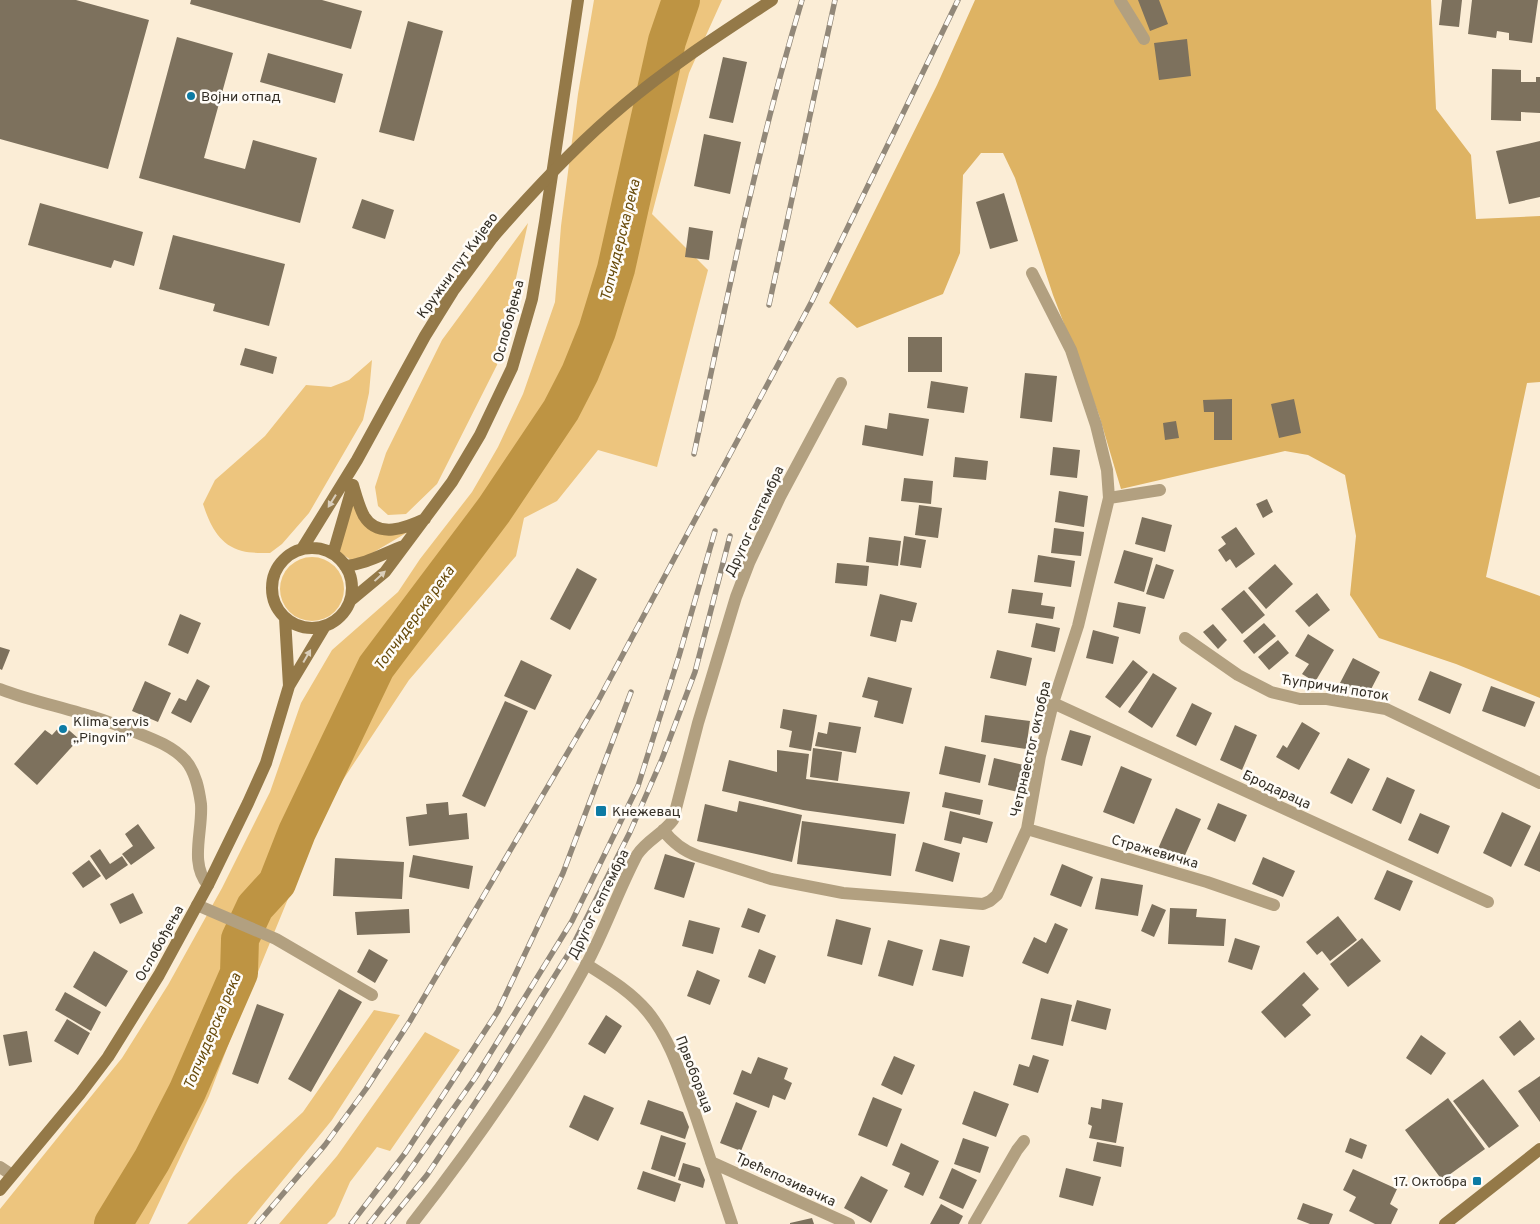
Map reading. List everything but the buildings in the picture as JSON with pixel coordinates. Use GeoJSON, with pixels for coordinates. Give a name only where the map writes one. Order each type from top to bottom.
{"type":"FeatureCollection","features":[{"type":"Feature","properties":{"kind":"main road","name":"Ослобођења"},"geometry":{"type":"LineString","coordinates":[[350,601],[385,572],[452,482],[480,435],[512,368],[532,299],[578,0]]}},
{"type":"Feature","properties":{"kind":"main road","name":"Кружни пут Кијево"},"geometry":{"type":"LineString","coordinates":[[302,549],[357,460],[425,336],[482,252],[520,206],[572,152],[625,104],[728,29],[772,0]]}},
{"type":"Feature","properties":{"kind":"main road"},"geometry":{"type":"LineString","coordinates":[[333,554],[353,486],[357,460]]}},
{"type":"Feature","properties":{"kind":"main road"},"geometry":{"type":"LineString","coordinates":[[353,486],[363,514],[374,525],[383,529],[395,530],[426,518]]}},
{"type":"Feature","properties":{"kind":"main road"},"geometry":{"type":"LineString","coordinates":[[345,566],[359,564],[404,546]]}},
{"type":"Feature","properties":{"kind":"main road"},"geometry":{"type":"LineString","coordinates":[[318,548],[333,554],[345,566],[352,583],[350,601],[344,612],[336,621],[325,626],[304,628],[294,624],[285,618],[275,604],[272,595],[273,577],[277,568],[284,559],[302,549],[318,548]]}},
{"type":"Feature","properties":{"kind":"main road","name":"Ослобођења"},"geometry":{"type":"LineString","coordinates":[[285,618],[289,686]]}},
{"type":"Feature","properties":{"kind":"main road","name":"Ослобођења"},"geometry":{"type":"LineString","coordinates":[[0,1190],[80,1094],[108,1056],[159,975],[208,885],[266,763],[289,686],[325,626]]}},
{"type":"Feature","properties":{"kind":"main road"},"geometry":{"type":"LineString","coordinates":[[1445,1224],[1540,1149]]}},
{"type":"Feature","properties":{"kind":"street"},"geometry":{"type":"LineString","coordinates":[[1120,0],[1144,39]]}},
{"type":"Feature","properties":{"kind":"street","name":"Четрнаестог октобра"},"geometry":{"type":"LineString","coordinates":[[663,830],[674,843],[687,852],[771,879],[843,893],[982,904],[990,902],[997,895],[1027,829],[1040,756],[1053,703],[1078,626],[1109,498],[1106,470],[1096,425],[1071,350],[1032,273]]}},
{"type":"Feature","properties":{"kind":"street","name":"Другог септембра"},"geometry":{"type":"LineString","coordinates":[[412,1224],[464,1157],[525,1069],[586,964],[637,855],[645,844],[672,822],[698,723],[736,597],[749,563],[780,497],[841,383]]}},
{"type":"Feature","properties":{"kind":"street"},"geometry":{"type":"LineString","coordinates":[[1109,498],[1160,490]]}},
{"type":"Feature","properties":{"kind":"street","name":"Ћупричин поток"},"geometry":{"type":"LineString","coordinates":[[1185,638],[1238,675],[1271,692],[1300,699],[1327,699],[1386,709],[1540,783]]}},
{"type":"Feature","properties":{"kind":"street"},"geometry":{"type":"LineString","coordinates":[[0,688],[40,703],[90,716],[153,739],[175,751],[187,762],[196,778],[201,804],[199,870],[202,878],[208,885]]}},
{"type":"Feature","properties":{"kind":"street","name":"Бродараца"},"geometry":{"type":"LineString","coordinates":[[1053,703],[1488,902]]}},
{"type":"Feature","properties":{"kind":"street","name":"Стражевичка"},"geometry":{"type":"LineString","coordinates":[[1027,829],[1207,882],[1274,905]]}},
{"type":"Feature","properties":{"kind":"street"},"geometry":{"type":"LineString","coordinates":[[197,905],[276,940],[372,995]]}},
{"type":"Feature","properties":{"kind":"street","name":"Првобораца"},"geometry":{"type":"LineString","coordinates":[[586,964],[618,984],[634,997],[662,1032],[676,1060],[732,1224]]}},
{"type":"Feature","properties":{"kind":"street"},"geometry":{"type":"LineString","coordinates":[[974,1224],[1024,1141]]}},
{"type":"Feature","properties":{"kind":"street","name":"Трећепозивачка"},"geometry":{"type":"LineString","coordinates":[[711,1162],[849,1224]]}},
{"type":"Feature","properties":{"kind":"street"},"geometry":{"type":"LineString","coordinates":[[0,1167],[12,1175]]}},
{"type":"Feature","properties":{"kind":"shaded area"},"geometry":{"type":"Polygon","coordinates":[[[594,0],[722,0],[689,73],[652,214],[708,270],[657,467],[598,450],[557,501],[524,518],[516,556],[409,680],[327,804],[230,1040],[209,1096],[149,1224],[121,1224],[170,1147],[219,1042],[203,1045],[142,1176],[107,1224],[0,1224],[0,1209],[122,1058],[168,985],[222,888],[270,792],[301,703],[332,650],[398,592],[420,559],[472,492],[498,447],[523,394],[555,302],[561,226],[578,94],[594,0]]]}},
{"type":"Feature","properties":{"kind":"shaded area"},"geometry":{"type":"Polygon","coordinates":[[[975,0],[1431,0],[1436,109],[1471,155],[1476,219],[1540,216],[1540,382],[1527,383],[1486,577],[1540,596],[1540,698],[1456,664],[1379,638],[1350,595],[1356,536],[1345,475],[1308,455],[1285,451],[1121,489],[1099,415],[1053,295],[1015,178],[1003,153],[981,153],[963,175],[960,253],[943,294],[857,328],[829,303],[937,85],[975,0]]]}},
{"type":"Feature","properties":{"kind":"shaded area"},"geometry":{"type":"Polygon","coordinates":[[[528,223],[497,365],[437,484],[406,514],[388,515],[378,506],[375,487],[386,453],[442,340],[528,223]]]}},
{"type":"Feature","properties":{"kind":"shaded area"},"geometry":{"type":"Polygon","coordinates":[[[372,360],[369,393],[363,420],[309,513],[282,544],[270,553],[245,552],[227,544],[212,527],[203,504],[215,480],[265,436],[306,385],[331,387],[349,380],[372,360]]]}},
{"type":"Feature","properties":{"kind":"shaded area"},"geometry":{"type":"Polygon","coordinates":[[[353,501],[375,531],[413,529],[369,555],[351,560],[339,552],[353,501]]]}},
{"type":"Feature","properties":{"kind":"shaded area"},"geometry":{"type":"Polygon","coordinates":[[[312,557],[330,563],[338,571],[344,589],[338,607],[330,615],[312,621],[294,615],[286,607],[280,589],[286,571],[294,563],[312,557]]]}},
{"type":"Feature","properties":{"kind":"shaded area"},"geometry":{"type":"Polygon","coordinates":[[[374,1010],[400,1015],[332,1120],[247,1224],[187,1224],[234,1176],[303,1112],[374,1010]]]}},
{"type":"Feature","properties":{"kind":"shaded area"},"geometry":{"type":"Polygon","coordinates":[[[425,1032],[460,1050],[390,1151],[377,1147],[350,1182],[335,1216],[327,1224],[279,1224],[337,1156],[425,1032]]]}},
{"type":"Feature","properties":{"kind":"waterway","name":"Топчидерска река"},"geometry":{"type":"LineString","coordinates":[[113,1224],[152,1160],[187,1092],[239,973],[240,939],[255,907],[277,883],[297,832],[376,667],[494,510],[561,410],[580,373],[597,331],[616,269],[667,41],[681,0]]}},
{"type":"Feature","properties":{"kind":"railway"},"geometry":{"type":"LineString","coordinates":[[694,454],[756,169],[802,0]]}},
{"type":"Feature","properties":{"kind":"railway"},"geometry":{"type":"LineString","coordinates":[[769,305],[835,0]]}},
{"type":"Feature","properties":{"kind":"railway"},"geometry":{"type":"LineString","coordinates":[[257,1224],[325,1145],[366,1089],[410,1021],[598,701],[812,301],[958,0]]}},
{"type":"Feature","properties":{"kind":"railway"},"geometry":{"type":"LineString","coordinates":[[369,1224],[395,1191],[475,1078],[572,921],[638,786],[679,656],[715,531]]}},
{"type":"Feature","properties":{"kind":"railway"},"geometry":{"type":"LineString","coordinates":[[387,1224],[427,1175],[489,1082],[569,953],[630,832],[662,759],[695,672],[730,536]]}},
{"type":"Feature","properties":{"kind":"railway"},"geometry":{"type":"LineString","coordinates":[[351,1224],[406,1152],[498,1011],[563,873],[631,692]]}},
{"type":"Feature","properties":{"kind":"place","name":"Војни отпад"},"geometry":{"type":"Point","coordinates":[191,96]}},
{"type":"Feature","properties":{"kind":"place","name":"Klima servis „Pingvin”"},"geometry":{"type":"Point","coordinates":[63,729]}},
{"type":"Feature","properties":{"kind":"place","name":"Кнежевац"},"geometry":{"type":"Point","coordinates":[601,811]}},
{"type":"Feature","properties":{"kind":"place","name":"17. Октобра"},"geometry":{"type":"Point","coordinates":[1477,1181]}}]}
